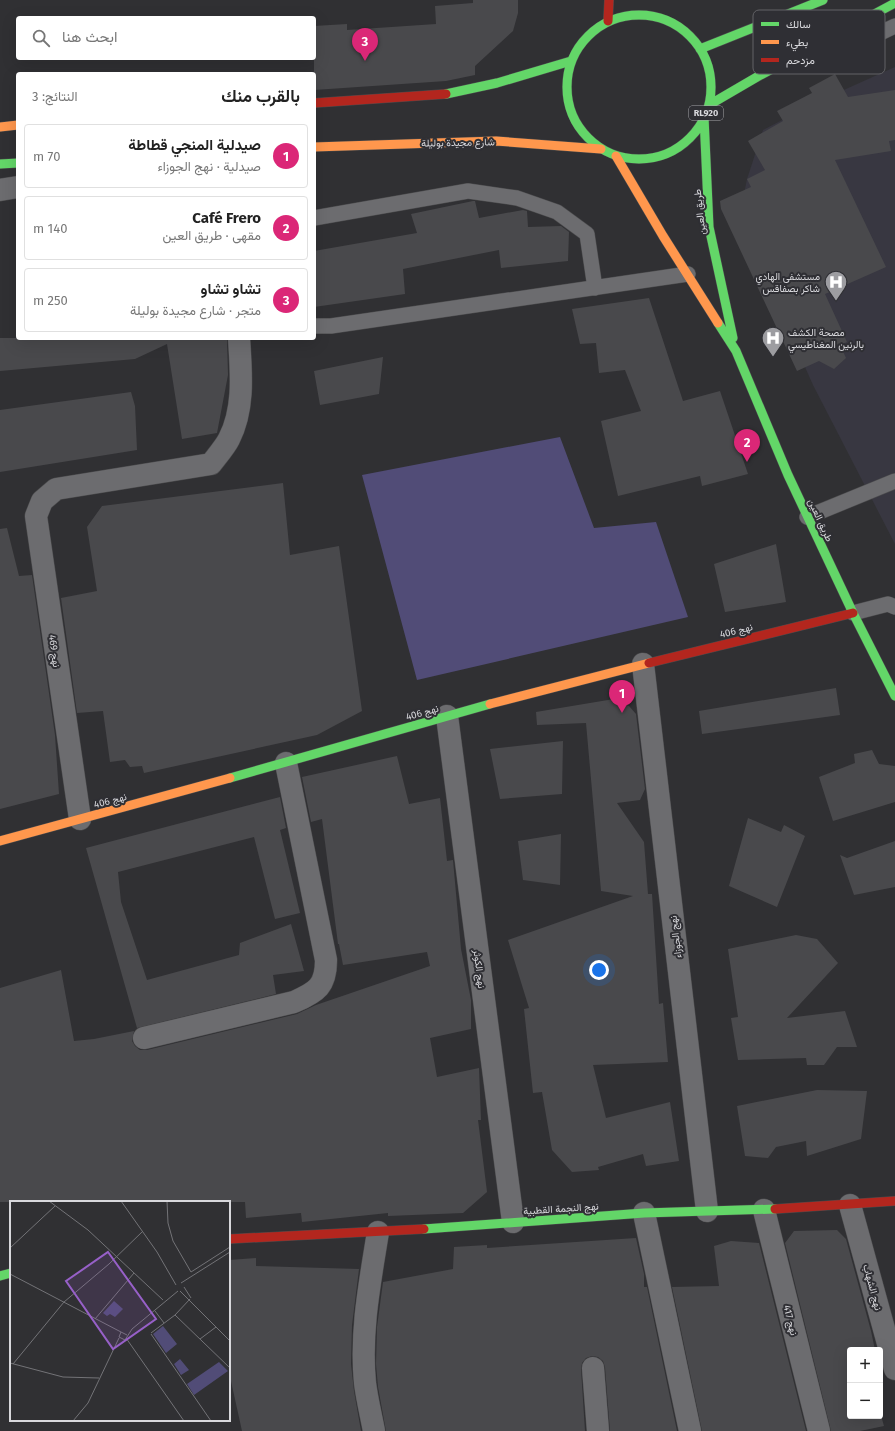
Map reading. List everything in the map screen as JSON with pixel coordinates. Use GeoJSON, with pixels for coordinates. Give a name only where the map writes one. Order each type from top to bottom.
{"type":"FeatureCollection","features":[{"type":"Feature","properties":{"kind":"main road"},"geometry":{"type":"LineString","coordinates":[[608,21],[610,0]]}},
{"type":"Feature","properties":{"kind":"main road"},"geometry":{"type":"LineString","coordinates":[[798,10],[823,0]]}},
{"type":"Feature","properties":{"kind":"main road"},"geometry":{"type":"LineString","coordinates":[[882,10],[895,3]]}},
{"type":"Feature","properties":{"kind":"main road"},"geometry":{"type":"LineString","coordinates":[[661,6],[662,19]]}},
{"type":"Feature","properties":{"kind":"main road","name":"RL920"},"geometry":{"type":"LineString","coordinates":[[644,15],[662,19],[677,26],[690,36],[700,49],[708,66],[710,79],[709,105],[704,118],[695,132],[687,141],[668,154],[650,159],[633,159],[616,156],[601,149],[586,136],[574,120],[567,101],[566,81],[571,62],[579,45],[592,31],[608,21],[626,16],[644,15]]}},
{"type":"Feature","properties":{"kind":"main road"},"geometry":{"type":"LineString","coordinates":[[700,49],[753,28]]}},
{"type":"Feature","properties":{"kind":"main road"},"geometry":{"type":"LineString","coordinates":[[316,103],[440,95],[497,83],[571,62]]}},
{"type":"Feature","properties":{"kind":"main road"},"geometry":{"type":"LineString","coordinates":[[709,105],[761,74]]}},
{"type":"Feature","properties":{"kind":"main road","name":"طريق العين"},"geometry":{"type":"LineString","coordinates":[[704,118],[709,227],[736,351]]}},
{"type":"Feature","properties":{"kind":"main road"},"geometry":{"type":"LineString","coordinates":[[0,127],[16,125]]}},
{"type":"Feature","properties":{"kind":"main road","name":"شارع مجيدة بوليلة"},"geometry":{"type":"LineString","coordinates":[[316,146],[496,141],[601,149]]}},
{"type":"Feature","properties":{"kind":"main road","name":"طريق العين"},"geometry":{"type":"LineString","coordinates":[[616,156],[663,236],[736,351],[788,475],[853,613],[895,696]]}},
{"type":"Feature","properties":{"kind":"main road"},"geometry":{"type":"LineString","coordinates":[[0,164],[16,163]]}},
{"type":"Feature","properties":{"kind":"main road","name":"نهج 406"},"geometry":{"type":"LineString","coordinates":[[0,841],[286,763],[447,716],[643,664],[853,613]]}},
{"type":"Feature","properties":{"kind":"main road","name":"نهج النجمة القطبية"},"geometry":{"type":"LineString","coordinates":[[230,1239],[378,1232],[644,1213],[707,1210],[764,1210],[895,1201]]}},
{"type":"Feature","properties":{"kind":"main road"},"geometry":{"type":"LineString","coordinates":[[0,1276],[10,1274]]}},
{"type":"Feature","properties":{"kind":"street"},"geometry":{"type":"LineString","coordinates":[[0,190],[16,187]]}},
{"type":"Feature","properties":{"kind":"street","name":"نهج 469"},"geometry":{"type":"LineString","coordinates":[[80,819],[36,516],[42,501],[56,489],[211,464],[230,438],[239,408],[241,377],[240,340]]}},
{"type":"Feature","properties":{"kind":"street","name":"نهج الجوزاء"},"geometry":{"type":"LineString","coordinates":[[643,664],[707,1210]]}},
{"type":"Feature","properties":{"kind":"street","name":"نهج الكوثر"},"geometry":{"type":"LineString","coordinates":[[447,716],[513,1222]]}},
{"type":"Feature","properties":{"kind":"street"},"geometry":{"type":"LineString","coordinates":[[144,1038],[294,1002],[309,995],[320,986],[326,976],[326,960],[286,763]]}},
{"type":"Feature","properties":{"kind":"street","name":"نهج الشهاب"},"geometry":{"type":"LineString","coordinates":[[850,1205],[895,1369]]}},
{"type":"Feature","properties":{"kind":"street","name":"نهج 417"},"geometry":{"type":"LineString","coordinates":[[764,1210],[818,1431]]}},
{"type":"Feature","properties":{"kind":"street"},"geometry":{"type":"LineString","coordinates":[[644,1213],[690,1431]]}},
{"type":"Feature","properties":{"kind":"street"},"geometry":{"type":"LineString","coordinates":[[374,1431],[365,1383],[364,1341],[366,1302],[378,1232]]}},
{"type":"Feature","properties":{"kind":"street"},"geometry":{"type":"LineString","coordinates":[[593,1368],[598,1431]]}},
{"type":"Feature","properties":{"kind":"lane"},"geometry":{"type":"LineString","coordinates":[[885,31],[895,26]]}},
{"type":"Feature","properties":{"kind":"lane"},"geometry":{"type":"LineString","coordinates":[[316,218],[468,191],[517,198],[557,212],[587,234],[595,288]]}},
{"type":"Feature","properties":{"kind":"lane"},"geometry":{"type":"LineString","coordinates":[[316,326],[331,326],[688,274]]}},
{"type":"Feature","properties":{"kind":"lane"},"geometry":{"type":"LineString","coordinates":[[808,517],[895,481]]}},
{"type":"Feature","properties":{"kind":"lane"},"geometry":{"type":"LineString","coordinates":[[853,613],[888,604],[895,607]]}},
{"type":"Feature","properties":{"kind":"shaded area","name":"مستشفى الهادي شاكر بصفاقس"},"geometry":{"type":"Polygon","coordinates":[[[895,67],[895,544],[813,385],[739,219],[747,179],[763,130],[817,102],[879,74],[885,74],[885,71],[895,67]]]}},
{"type":"Feature","properties":{"kind":"shaded area"},"geometry":{"type":"Polygon","coordinates":[[[560,437],[594,528],[656,522],[688,617],[417,680],[362,475],[560,437]]]}},
{"type":"Feature","properties":{"kind":"building"},"geometry":{"type":"Polygon","coordinates":[[[473,0],[518,0],[518,13],[513,31],[475,66],[475,75],[446,81],[316,90],[314,60],[316,60],[316,26],[347,24],[347,30],[436,24],[435,6],[473,3],[473,0]]]}},
{"type":"Feature","properties":{"kind":"building"},"geometry":{"type":"Polygon","coordinates":[[[835,74],[848,97],[895,90],[895,140],[889,141],[891,151],[835,160],[886,267],[825,294],[847,342],[840,345],[846,358],[834,369],[819,361],[797,371],[721,209],[720,201],[751,187],[747,179],[765,170],[748,141],[783,121],[777,111],[812,93],[809,88],[835,74]]]}},
{"type":"Feature","properties":{"kind":"building"},"geometry":{"type":"Polygon","coordinates":[[[473,201],[475,201],[479,218],[523,210],[527,211],[528,227],[561,226],[569,232],[568,261],[501,268],[499,250],[403,269],[405,294],[316,307],[316,251],[417,233],[411,214],[473,201]]]}},
{"type":"Feature","properties":{"kind":"building"},"geometry":{"type":"Polygon","coordinates":[[[649,298],[683,401],[720,391],[748,474],[702,486],[700,476],[618,496],[601,421],[641,411],[625,370],[599,373],[596,343],[580,344],[572,309],[649,298]]]}},
{"type":"Feature","properties":{"kind":"building"},"geometry":{"type":"Polygon","coordinates":[[[0,338],[16,338],[16,340],[227,340],[228,375],[217,433],[182,439],[167,344],[135,359],[0,371],[0,338]]]}},
{"type":"Feature","properties":{"kind":"building"},"geometry":{"type":"Polygon","coordinates":[[[383,357],[379,394],[320,405],[314,371],[383,357]]]}},
{"type":"Feature","properties":{"kind":"building"},"geometry":{"type":"Polygon","coordinates":[[[131,392],[135,406],[137,450],[0,472],[0,410],[131,392]]]}},
{"type":"Feature","properties":{"kind":"building"},"geometry":{"type":"Polygon","coordinates":[[[283,483],[290,555],[339,546],[362,711],[317,735],[144,773],[142,766],[130,767],[125,760],[110,762],[103,711],[77,713],[61,598],[97,591],[87,527],[102,506],[283,483]]]}},
{"type":"Feature","properties":{"kind":"building"},"geometry":{"type":"Polygon","coordinates":[[[7,528],[19,576],[32,575],[55,735],[59,794],[0,809],[0,529],[7,528]]]}},
{"type":"Feature","properties":{"kind":"building"},"geometry":{"type":"Polygon","coordinates":[[[776,544],[786,602],[725,612],[714,564],[776,544]]]}},
{"type":"Feature","properties":{"kind":"building"},"geometry":{"type":"Polygon","coordinates":[[[836,688],[840,715],[702,734],[699,711],[836,688]]]}},
{"type":"Feature","properties":{"kind":"building"},"geometry":{"type":"Polygon","coordinates":[[[614,699],[629,706],[636,714],[645,789],[640,800],[617,803],[644,842],[648,894],[652,894],[659,1004],[663,1003],[668,1062],[593,1065],[606,1118],[670,1102],[679,1161],[646,1166],[643,1154],[598,1167],[599,1170],[572,1172],[552,1150],[542,1092],[533,1093],[524,1009],[529,1008],[508,940],[633,896],[601,891],[586,723],[537,725],[536,712],[614,699]]]}},
{"type":"Feature","properties":{"kind":"building"},"geometry":{"type":"Polygon","coordinates":[[[563,741],[562,794],[500,799],[490,749],[563,741]]]}},
{"type":"Feature","properties":{"kind":"building"},"geometry":{"type":"Polygon","coordinates":[[[872,750],[879,764],[895,766],[895,802],[833,821],[819,777],[855,763],[854,754],[872,750]]]}},
{"type":"Feature","properties":{"kind":"building"},"geometry":{"type":"Polygon","coordinates":[[[397,756],[409,804],[440,798],[447,861],[453,860],[461,949],[471,1000],[471,1029],[430,1038],[437,1077],[479,1068],[481,1120],[478,1120],[487,1192],[463,1213],[388,1216],[388,1213],[302,1222],[301,1213],[246,1218],[245,1202],[230,1201],[0,1202],[0,988],[61,970],[74,1041],[94,1039],[134,1031],[132,1041],[135,1046],[140,1050],[147,1050],[297,1014],[316,1005],[430,966],[427,952],[343,965],[338,944],[322,819],[311,822],[302,777],[397,756]]]}},
{"type":"Feature","properties":{"kind":"building"},"geometry":{"type":"Polygon","coordinates":[[[280,797],[286,828],[280,830],[300,913],[275,919],[254,837],[118,872],[121,902],[147,980],[239,955],[240,943],[291,924],[304,971],[273,975],[276,994],[137,1028],[86,848],[280,797]]]}},
{"type":"Feature","properties":{"kind":"building"},"geometry":{"type":"Polygon","coordinates":[[[748,818],[781,832],[784,825],[805,836],[777,907],[729,886],[748,818]]]}},
{"type":"Feature","properties":{"kind":"building"},"geometry":{"type":"Polygon","coordinates":[[[561,834],[560,885],[523,880],[518,841],[561,834]]]}},
{"type":"Feature","properties":{"kind":"building"},"geometry":{"type":"Polygon","coordinates":[[[895,841],[895,887],[854,895],[840,855],[847,858],[895,841]]]}},
{"type":"Feature","properties":{"kind":"building"},"geometry":{"type":"Polygon","coordinates":[[[796,935],[817,939],[838,963],[787,1018],[845,1011],[857,1047],[837,1047],[824,1065],[807,1065],[806,1058],[738,1060],[731,1018],[738,1017],[728,949],[796,935]]]}},
{"type":"Feature","properties":{"kind":"building"},"geometry":{"type":"Polygon","coordinates":[[[817,1090],[867,1091],[861,1139],[807,1156],[806,1141],[776,1147],[768,1158],[745,1156],[737,1106],[817,1090]]]}},
{"type":"Feature","properties":{"kind":"building"},"geometry":{"type":"Polygon","coordinates":[[[837,1230],[846,1239],[874,1347],[847,1347],[847,1419],[882,1419],[884,1426],[860,1431],[831,1431],[785,1243],[794,1231],[837,1230]]]}},
{"type":"Feature","properties":{"kind":"building"},"geometry":{"type":"Polygon","coordinates":[[[636,1238],[644,1274],[644,1287],[647,1287],[677,1431],[610,1431],[605,1367],[603,1361],[598,1357],[592,1356],[586,1358],[582,1363],[581,1369],[585,1431],[386,1431],[378,1387],[376,1364],[377,1327],[383,1282],[453,1269],[454,1247],[487,1245],[487,1248],[636,1238]]]}},
{"type":"Feature","properties":{"kind":"building"},"geometry":{"type":"Polygon","coordinates":[[[731,1241],[759,1243],[806,1431],[702,1431],[672,1287],[719,1286],[714,1246],[731,1241]]]}},
{"type":"Feature","properties":{"kind":"building"},"geometry":{"type":"Polygon","coordinates":[[[256,1258],[256,1266],[359,1269],[352,1325],[351,1364],[361,1431],[242,1431],[230,1377],[230,1260],[256,1258]]]}},
{"type":"Feature","properties":{"kind":"traffic: fast"},"geometry":{"type":"LineString","coordinates":[[798,10],[823,0]]}},
{"type":"Feature","properties":{"kind":"traffic: fast"},"geometry":{"type":"LineString","coordinates":[[882,10],[895,3]]}},
{"type":"Feature","properties":{"kind":"traffic: fast"},"geometry":{"type":"LineString","coordinates":[[632,15],[646,15],[673,23],[685,31],[695,41],[706,59],[710,73],[711,87],[710,101],[706,115],[695,133],[685,143],[667,154],[646,159],[632,159],[605,151],[593,143],[583,133],[572,115],[567,94],[567,80],[575,53],[583,41],[593,31],[611,20],[632,15]]}},
{"type":"Feature","properties":{"kind":"traffic: fast"},"geometry":{"type":"LineString","coordinates":[[700,49],[753,28]]}},
{"type":"Feature","properties":{"kind":"traffic: fast"},"geometry":{"type":"LineString","coordinates":[[446,94],[497,83],[571,61]]}},
{"type":"Feature","properties":{"kind":"traffic: fast"},"geometry":{"type":"LineString","coordinates":[[709,105],[763,74]]}},
{"type":"Feature","properties":{"kind":"traffic: fast"},"geometry":{"type":"LineString","coordinates":[[704,117],[709,227],[733,338]]}},
{"type":"Feature","properties":{"kind":"traffic: fast"},"geometry":{"type":"LineString","coordinates":[[0,164],[16,163]]}},
{"type":"Feature","properties":{"kind":"traffic: fast"},"geometry":{"type":"LineString","coordinates":[[718,323],[736,351],[788,475],[853,613],[895,696]]}},
{"type":"Feature","properties":{"kind":"traffic: fast"},"geometry":{"type":"LineString","coordinates":[[230,778],[490,704]]}},
{"type":"Feature","properties":{"kind":"traffic: fast"},"geometry":{"type":"LineString","coordinates":[[424,1229],[644,1213],[775,1209]]}},
{"type":"Feature","properties":{"kind":"traffic: fast"},"geometry":{"type":"LineString","coordinates":[[0,1276],[10,1273]]}},
{"type":"Feature","properties":{"kind":"traffic: slow"},"geometry":{"type":"LineString","coordinates":[[0,127],[16,125]]}},
{"type":"Feature","properties":{"kind":"traffic: slow"},"geometry":{"type":"LineString","coordinates":[[316,147],[496,141],[601,149]]}},
{"type":"Feature","properties":{"kind":"traffic: slow"},"geometry":{"type":"LineString","coordinates":[[616,156],[663,236],[718,323]]}},
{"type":"Feature","properties":{"kind":"traffic: slow"},"geometry":{"type":"LineString","coordinates":[[490,704],[649,663]]}},
{"type":"Feature","properties":{"kind":"traffic: slow"},"geometry":{"type":"LineString","coordinates":[[0,841],[230,778]]}},
{"type":"Feature","properties":{"kind":"traffic: jam"},"geometry":{"type":"LineString","coordinates":[[608,21],[609,0]]}},
{"type":"Feature","properties":{"kind":"traffic: jam"},"geometry":{"type":"LineString","coordinates":[[316,103],[446,94]]}},
{"type":"Feature","properties":{"kind":"traffic: jam"},"geometry":{"type":"LineString","coordinates":[[649,663],[853,613]]}},
{"type":"Feature","properties":{"kind":"traffic: jam"},"geometry":{"type":"LineString","coordinates":[[775,1209],[895,1201]]}},
{"type":"Feature","properties":{"kind":"traffic: jam"},"geometry":{"type":"LineString","coordinates":[[230,1239],[424,1229]]}},
{"type":"Feature","properties":{"kind":"place","name":"تشاو تشاو"},"geometry":{"type":"Point","coordinates":[365,61]}},
{"type":"Feature","properties":{"kind":"place","name":"مستشفى الهادي شاكر بصفاقس"},"geometry":{"type":"Point","coordinates":[836,302]}},
{"type":"Feature","properties":{"kind":"place","name":"مصحة الكشف بالرنين المغناطيسي"},"geometry":{"type":"Point","coordinates":[773,358]}},
{"type":"Feature","properties":{"kind":"place","name":"Café Frero"},"geometry":{"type":"Point","coordinates":[747,462]}},
{"type":"Feature","properties":{"kind":"place","name":"صيدلية المنجي قطاطة"},"geometry":{"type":"Point","coordinates":[622,713]}}]}
